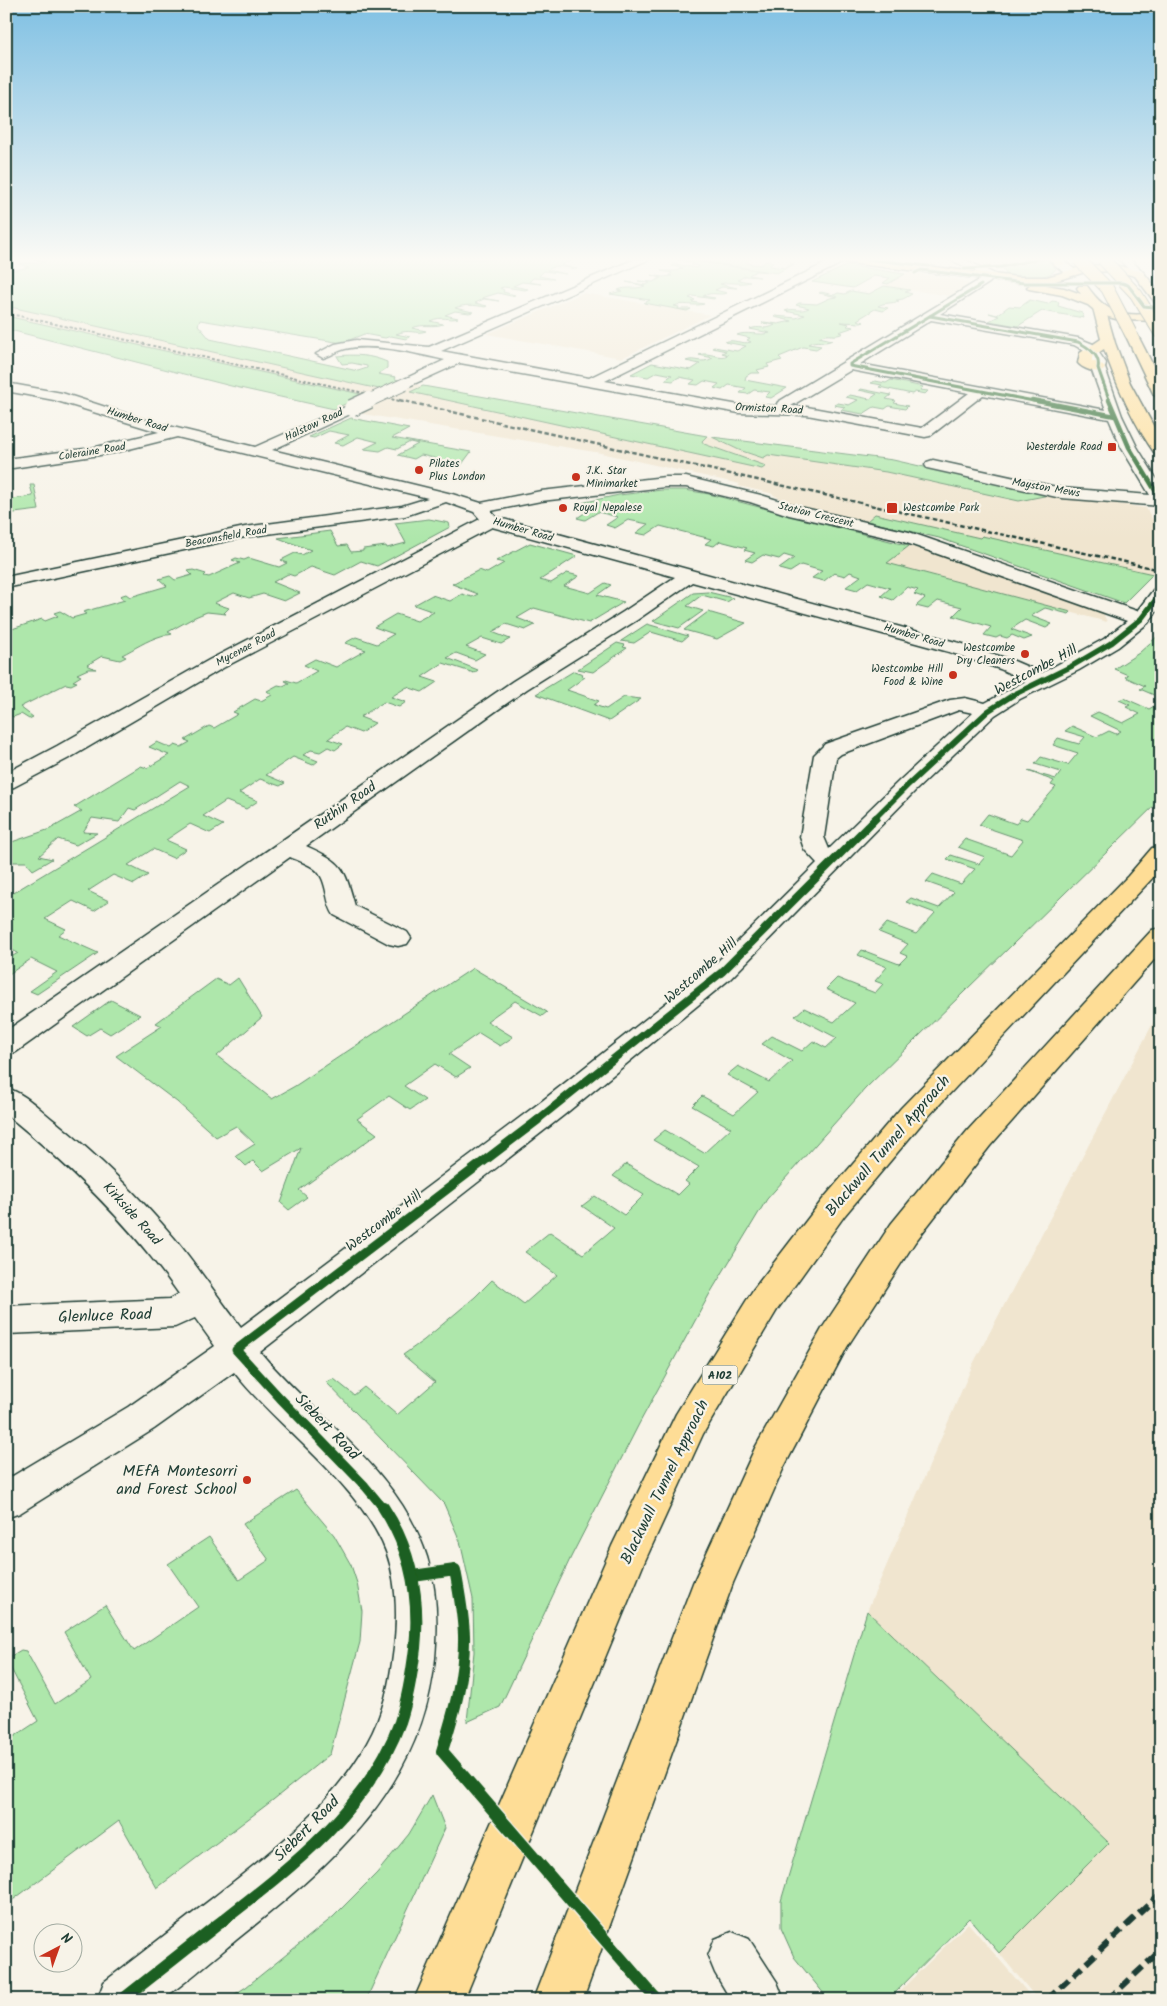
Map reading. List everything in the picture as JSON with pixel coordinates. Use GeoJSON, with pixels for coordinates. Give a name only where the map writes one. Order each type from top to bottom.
{"type":"FeatureCollection","features":[{"type":"Feature","properties":{"kind":"main road"},"geometry":{"type":"LineString","coordinates":[[1090,353],[1085,356],[1085,363],[1098,368]]}},
{"type":"Feature","properties":{"kind":"main road"},"geometry":{"type":"LineString","coordinates":[[1112,353],[1142,420],[1161,452]]}},
{"type":"Feature","properties":{"kind":"main road"},"geometry":{"type":"LineString","coordinates":[[1140,353],[1161,395]]}},
{"type":"Feature","properties":{"kind":"main road","name":"Blackwall Tunnel Approach"},"geometry":{"type":"LineString","coordinates":[[438,2000],[626,1559],[690,1425],[765,1300],[834,1207],[912,1115],[1137,881],[1161,853]]}},
{"type":"Feature","properties":{"kind":"main road"},"geometry":{"type":"LineString","coordinates":[[558,2000],[713,1583],[768,1460],[835,1337],[903,1233],[979,1138],[1161,936]]}},
{"type":"Feature","properties":{"kind":"street"},"geometry":{"type":"LineString","coordinates":[[433,353],[458,359]]}},
{"type":"Feature","properties":{"kind":"street"},"geometry":{"type":"LineString","coordinates":[[590,383],[652,353]]}},
{"type":"Feature","properties":{"kind":"street"},"geometry":{"type":"LineString","coordinates":[[782,411],[783,405],[850,366],[850,364],[869,353]]}},
{"type":"Feature","properties":{"kind":"street","name":"Ormiston Road"},"geometry":{"type":"LineString","coordinates":[[458,359],[739,409],[820,413],[925,433],[979,392]]}},
{"type":"Feature","properties":{"kind":"street","name":"Halstow Road"},"geometry":{"type":"LineString","coordinates":[[258,451],[458,359]]}},
{"type":"Feature","properties":{"kind":"street"},"geometry":{"type":"LineString","coordinates":[[850,366],[979,392],[1114,416]]}},
{"type":"Feature","properties":{"kind":"street"},"geometry":{"type":"LineString","coordinates":[[1098,368],[1114,416],[1129,447],[1161,501]]}},
{"type":"Feature","properties":{"kind":"street","name":"Humber Road"},"geometry":{"type":"LineString","coordinates":[[6,387],[57,396],[176,432],[446,497],[485,515],[690,576],[956,648],[1007,665],[1041,680]]}},
{"type":"Feature","properties":{"kind":"street","name":"Coleraine Road"},"geometry":{"type":"LineString","coordinates":[[6,464],[116,448],[176,432]]}},
{"type":"Feature","properties":{"kind":"street","name":"Mayston Mews"},"geometry":{"type":"LineString","coordinates":[[933,465],[1061,493],[1161,501]]}},
{"type":"Feature","properties":{"kind":"street","name":"Station Crescent"},"geometry":{"type":"LineString","coordinates":[[485,515],[541,496],[664,482],[686,482],[755,498],[795,511],[904,536],[1141,619]]}},
{"type":"Feature","properties":{"kind":"street","name":"Beaconsfield Road"},"geometry":{"type":"LineString","coordinates":[[6,583],[236,534],[405,511],[422,507],[446,497]]}},
{"type":"Feature","properties":{"kind":"street","name":"Mycenae Road"},"geometry":{"type":"LineString","coordinates":[[6,782],[65,751],[216,664],[485,515]]}},
{"type":"Feature","properties":{"kind":"street","name":"Ruthin Road"},"geometry":{"type":"LineString","coordinates":[[6,1045],[520,685],[690,576]]}},
{"type":"Feature","properties":{"kind":"street","name":"Westcombe Hill"},"geometry":{"type":"LineString","coordinates":[[6,1501],[141,1418],[236,1350],[553,1108],[722,972],[907,786],[988,711],[1111,643],[1141,619],[1161,593]]}},
{"type":"Feature","properties":{"kind":"street","name":"Westcombe Hill"},"geometry":{"type":"LineString","coordinates":[[831,862],[819,854],[814,846],[812,836],[825,755],[833,749],[957,704],[965,704],[988,711]]}},
{"type":"Feature","properties":{"kind":"street"},"geometry":{"type":"LineString","coordinates":[[287,847],[322,862],[334,875],[343,910],[398,938]]}},
{"type":"Feature","properties":{"kind":"street","name":"Kirkside Road"},"geometry":{"type":"LineString","coordinates":[[6,1098],[88,1166],[125,1203],[165,1251],[236,1350]]}},
{"type":"Feature","properties":{"kind":"street","name":"Glenluce Road"},"geometry":{"type":"LineString","coordinates":[[6,1320],[175,1313],[200,1299]]}},
{"type":"Feature","properties":{"kind":"street","name":"Siebert Road"},"geometry":{"type":"LineString","coordinates":[[122,2000],[294,1864],[341,1819],[376,1772],[400,1723],[415,1666],[416,1618],[413,1576],[398,1532],[374,1496],[265,1383],[236,1350]]}},
{"type":"Feature","properties":{"kind":"street"},"geometry":{"type":"LineString","coordinates":[[732,1956],[758,2000]]}},
{"type":"Feature","properties":{"kind":"shaded area"},"geometry":{"type":"Polygon","coordinates":[[[101,353],[272,353],[423,386],[712,437],[893,460],[1047,494],[1146,508],[1161,534],[1161,560],[1153,574],[1124,603],[939,538],[893,526],[867,521],[865,523],[792,505],[770,493],[738,486],[740,484],[601,453],[338,410],[231,386],[101,353]]]}},
{"type":"Feature","properties":{"kind":"shaded area"},"geometry":{"type":"Polygon","coordinates":[[[592,353],[633,353],[622,358],[592,353]]]}},
{"type":"Feature","properties":{"kind":"shaded area"},"geometry":{"type":"Polygon","coordinates":[[[909,546],[1010,578],[1102,611],[1107,622],[886,563],[909,546]]]}},
{"type":"Feature","properties":{"kind":"shaded area"},"geometry":{"type":"Polygon","coordinates":[[[1161,1008],[1161,2000],[1038,2000],[999,1953],[1109,1843],[867,1611],[973,1364],[1161,1008]]]}},
{"type":"Feature","properties":{"kind":"shaded area"},"geometry":{"type":"Polygon","coordinates":[[[968,1923],[1034,2000],[891,2000],[968,1923]]]}},
{"type":"Feature","properties":{"kind":"green space"},"geometry":{"type":"Polygon","coordinates":[[[99,353],[172,353],[365,395],[334,409],[231,386],[99,353]]]}},
{"type":"Feature","properties":{"kind":"green space"},"geometry":{"type":"Polygon","coordinates":[[[215,353],[273,353],[358,371],[367,368],[367,366],[352,363],[342,364],[337,356],[350,355],[375,358],[387,362],[387,368],[378,374],[396,377],[395,379],[399,380],[379,389],[215,353]]]}},
{"type":"Feature","properties":{"kind":"green space"},"geometry":{"type":"Polygon","coordinates":[[[722,353],[790,353],[779,357],[782,360],[767,364],[769,367],[757,370],[760,373],[751,373],[746,376],[745,380],[787,388],[771,398],[765,397],[770,392],[754,390],[748,394],[740,393],[746,388],[729,385],[722,390],[714,388],[719,384],[704,381],[698,385],[690,384],[695,380],[679,377],[673,381],[665,380],[672,375],[657,372],[648,377],[631,374],[652,363],[691,370],[700,364],[686,361],[705,361],[713,358],[699,355],[703,354],[721,357],[728,355],[722,353]]]}},
{"type":"Feature","properties":{"kind":"green space"},"geometry":{"type":"Polygon","coordinates":[[[891,380],[923,387],[920,390],[928,391],[925,394],[915,392],[912,394],[879,387],[882,385],[871,383],[875,381],[886,383],[891,380]]]}},
{"type":"Feature","properties":{"kind":"green space"},"geometry":{"type":"Polygon","coordinates":[[[423,386],[707,436],[702,441],[704,444],[766,466],[762,469],[410,392],[423,386]]]}},
{"type":"Feature","properties":{"kind":"green space"},"geometry":{"type":"Polygon","coordinates":[[[859,390],[891,395],[886,399],[908,406],[905,409],[889,406],[885,409],[874,407],[863,414],[841,410],[845,407],[834,405],[838,403],[849,405],[858,400],[846,397],[850,395],[870,399],[877,394],[859,390]]]}},
{"type":"Feature","properties":{"kind":"green space"},"geometry":{"type":"Polygon","coordinates":[[[351,418],[409,429],[392,438],[471,452],[462,464],[451,462],[446,465],[433,463],[438,459],[421,455],[414,459],[398,455],[418,444],[410,442],[397,449],[388,447],[380,451],[364,449],[378,442],[358,437],[343,445],[334,443],[349,435],[329,431],[314,438],[309,437],[351,418]]]}},
{"type":"Feature","properties":{"kind":"green space"},"geometry":{"type":"Polygon","coordinates":[[[712,437],[893,460],[1049,495],[1019,501],[886,472],[768,455],[763,458],[739,450],[712,437]]]}},
{"type":"Feature","properties":{"kind":"green space"},"geometry":{"type":"Polygon","coordinates":[[[30,485],[34,485],[39,510],[6,514],[6,500],[33,496],[30,485]]]}},
{"type":"Feature","properties":{"kind":"green space"},"geometry":{"type":"Polygon","coordinates":[[[662,490],[685,490],[709,494],[909,546],[887,563],[1071,612],[1069,614],[1045,608],[1031,616],[1052,624],[1046,628],[1025,620],[1011,629],[1032,637],[1024,640],[1012,635],[1007,638],[1000,636],[996,638],[984,635],[991,627],[953,616],[962,607],[938,601],[928,609],[916,606],[925,598],[914,594],[918,590],[907,587],[893,600],[881,596],[890,588],[868,582],[857,590],[846,587],[861,576],[850,572],[845,576],[834,573],[824,581],[812,578],[822,571],[801,565],[790,572],[779,569],[794,558],[784,555],[779,559],[763,555],[752,562],[745,560],[755,553],[744,550],[747,548],[720,541],[714,546],[705,544],[711,539],[660,526],[646,535],[636,533],[648,524],[628,520],[615,528],[606,525],[618,517],[598,512],[585,520],[577,518],[589,510],[580,507],[584,505],[581,503],[619,495],[662,490]]]}},
{"type":"Feature","properties":{"kind":"green space"},"geometry":{"type":"Polygon","coordinates":[[[875,514],[1153,574],[1124,603],[939,538],[867,521],[875,514]]]}},
{"type":"Feature","properties":{"kind":"green space"},"geometry":{"type":"Polygon","coordinates":[[[429,519],[449,523],[450,527],[377,566],[361,561],[335,575],[311,567],[294,576],[288,574],[273,582],[300,593],[284,601],[263,594],[249,598],[234,593],[214,603],[229,608],[224,613],[226,614],[207,612],[195,617],[168,632],[172,634],[162,635],[122,655],[126,657],[120,660],[102,656],[87,665],[96,669],[88,669],[77,674],[81,676],[73,681],[77,682],[71,685],[66,684],[20,707],[33,717],[29,719],[21,714],[13,717],[6,713],[6,631],[42,619],[45,621],[58,616],[54,613],[60,611],[72,618],[86,614],[83,612],[125,600],[120,596],[126,594],[130,597],[167,586],[159,579],[170,576],[175,580],[192,575],[188,571],[193,570],[206,574],[204,576],[209,577],[240,563],[232,560],[236,558],[244,560],[249,558],[279,567],[287,563],[281,560],[295,553],[302,555],[311,550],[278,538],[330,531],[338,546],[347,545],[351,552],[386,546],[387,548],[406,543],[395,523],[429,519]]]}},
{"type":"Feature","properties":{"kind":"green space"},"geometry":{"type":"Polygon","coordinates":[[[530,543],[577,556],[540,580],[551,583],[567,573],[579,576],[564,586],[590,593],[605,583],[611,585],[597,595],[624,602],[589,623],[534,608],[517,618],[535,625],[525,630],[506,624],[492,632],[510,639],[501,644],[482,638],[466,647],[485,654],[475,660],[456,653],[447,658],[478,670],[474,673],[443,663],[422,677],[437,682],[422,692],[407,687],[391,697],[406,702],[399,707],[384,702],[360,717],[375,723],[361,733],[345,727],[328,739],[343,744],[335,750],[328,747],[320,752],[311,750],[303,755],[318,761],[313,765],[293,757],[266,775],[285,783],[280,786],[260,779],[239,793],[258,801],[246,809],[226,801],[203,816],[223,825],[210,833],[190,824],[166,840],[186,849],[173,858],[153,849],[128,865],[148,875],[134,884],[113,875],[88,891],[109,901],[94,911],[73,901],[45,919],[66,929],[58,935],[98,953],[37,994],[30,991],[57,972],[31,959],[6,976],[6,960],[18,953],[6,947],[11,942],[6,939],[6,897],[190,786],[180,781],[135,810],[129,808],[119,822],[92,818],[83,832],[97,833],[76,845],[58,839],[39,856],[52,859],[33,870],[26,862],[12,862],[6,872],[6,844],[50,829],[82,811],[74,807],[141,766],[147,768],[169,755],[149,747],[157,742],[171,748],[175,745],[181,747],[190,742],[185,740],[209,726],[214,728],[238,714],[233,712],[255,699],[261,701],[272,695],[267,691],[278,685],[283,686],[289,683],[286,680],[296,683],[317,671],[304,665],[315,659],[336,667],[366,650],[345,643],[356,637],[377,644],[394,634],[374,627],[396,614],[417,621],[434,612],[414,605],[432,595],[450,601],[462,594],[472,597],[478,594],[452,584],[479,570],[487,573],[504,563],[496,561],[530,543]]]}},
{"type":"Feature","properties":{"kind":"green space"},"geometry":{"type":"Polygon","coordinates":[[[708,592],[733,598],[727,602],[702,595],[687,606],[703,611],[679,628],[653,621],[693,593],[708,592]]]}},
{"type":"Feature","properties":{"kind":"green space"},"geometry":{"type":"Polygon","coordinates":[[[708,612],[746,623],[717,639],[684,630],[708,612]]]}},
{"type":"Feature","properties":{"kind":"green space"},"geometry":{"type":"Polygon","coordinates":[[[647,624],[688,636],[682,641],[651,632],[634,643],[621,641],[647,624]]]}},
{"type":"Feature","properties":{"kind":"green space"},"geometry":{"type":"Polygon","coordinates":[[[1161,633],[1161,698],[1140,689],[1145,686],[1125,677],[1128,675],[1114,669],[1139,653],[1161,633]]]}},
{"type":"Feature","properties":{"kind":"green space"},"geometry":{"type":"Polygon","coordinates":[[[617,643],[625,645],[623,647],[627,648],[593,672],[578,669],[617,643]]]}},
{"type":"Feature","properties":{"kind":"green space"},"geometry":{"type":"Polygon","coordinates":[[[574,671],[583,674],[581,676],[585,677],[567,690],[599,701],[594,705],[606,709],[624,697],[641,699],[609,721],[536,694],[574,671]]]}},
{"type":"Feature","properties":{"kind":"green space"},"geometry":{"type":"Polygon","coordinates":[[[1124,698],[1149,709],[1161,702],[1161,799],[865,1089],[767,1199],[709,1295],[639,1424],[571,1557],[500,1707],[467,1722],[474,1652],[473,1599],[460,1541],[444,1504],[326,1382],[334,1379],[354,1395],[364,1387],[397,1415],[435,1382],[403,1355],[424,1340],[492,1280],[524,1304],[557,1275],[525,1252],[550,1232],[583,1254],[614,1228],[582,1206],[595,1196],[624,1215],[644,1195],[613,1176],[626,1164],[678,1195],[689,1184],[685,1181],[699,1167],[653,1140],[665,1130],[704,1153],[731,1128],[692,1106],[702,1096],[734,1114],[758,1092],[727,1075],[738,1066],[769,1082],[792,1061],[762,1044],[772,1036],[802,1051],[813,1041],[826,1048],[837,1038],[795,1016],[804,1008],[834,1022],[855,1003],[826,989],[837,978],[875,993],[883,984],[875,981],[887,967],[858,955],[862,950],[899,964],[907,956],[900,953],[908,944],[879,932],[887,923],[916,934],[935,913],[906,902],[911,898],[939,908],[954,892],[926,882],[933,874],[961,884],[975,869],[947,859],[951,855],[979,864],[985,857],[958,847],[965,839],[1011,855],[1023,840],[979,825],[988,814],[1016,824],[1021,818],[1027,820],[1056,787],[1051,785],[1054,781],[1028,771],[1056,779],[1061,772],[1035,764],[1041,757],[1068,765],[1078,753],[1053,745],[1058,738],[1079,744],[1085,737],[1065,731],[1072,726],[1097,737],[1109,731],[1116,734],[1121,731],[1090,716],[1098,712],[1123,723],[1140,714],[1126,707],[1130,705],[1119,700],[1124,698]]]}},
{"type":"Feature","properties":{"kind":"green space"},"geometry":{"type":"Polygon","coordinates":[[[473,968],[547,1012],[542,1016],[515,1001],[487,1021],[513,1037],[500,1046],[479,1033],[449,1054],[470,1068],[456,1077],[435,1064],[404,1086],[425,1100],[410,1110],[389,1096],[357,1119],[377,1134],[299,1190],[307,1197],[289,1210],[281,1203],[301,1148],[263,1171],[253,1161],[246,1166],[236,1156],[255,1144],[236,1126],[216,1137],[177,1102],[116,1056],[162,1026],[156,1023],[216,979],[229,985],[238,978],[262,1017],[217,1056],[272,1099],[295,1086],[473,968]]]}},
{"type":"Feature","properties":{"kind":"green space"},"geometry":{"type":"Polygon","coordinates":[[[111,1000],[140,1015],[110,1034],[100,1028],[87,1036],[73,1027],[111,1000]]]}},
{"type":"Feature","properties":{"kind":"green space"},"geometry":{"type":"Polygon","coordinates":[[[296,1490],[334,1535],[351,1565],[357,1583],[362,1611],[360,1642],[330,1754],[157,1888],[119,1821],[6,1905],[6,1742],[38,1721],[6,1659],[21,1650],[26,1651],[55,1704],[91,1680],[64,1632],[105,1605],[134,1651],[198,1607],[168,1564],[209,1537],[239,1580],[269,1560],[243,1524],[296,1490]]]}},
{"type":"Feature","properties":{"kind":"green space"},"geometry":{"type":"Polygon","coordinates":[[[867,1611],[1109,1843],[999,1953],[969,1918],[888,2000],[829,2000],[794,1957],[781,1928],[781,1901],[867,1611]]]}},
{"type":"Feature","properties":{"kind":"green space"},"geometry":{"type":"Polygon","coordinates":[[[432,1795],[445,1828],[366,2000],[226,2000],[246,1987],[333,1917],[377,1873],[409,1834],[432,1795]]]}},
{"type":"Feature","properties":{"kind":"railway"},"geometry":{"type":"LineString","coordinates":[[183,353],[404,402]]}},
{"type":"Feature","properties":{"kind":"railway"},"geometry":{"type":"LineString","coordinates":[[399,400],[1161,570]]}},
{"type":"Feature","properties":{"kind":"railway"},"geometry":{"type":"LineString","coordinates":[[1047,2000],[1161,1893]]}},
{"type":"Feature","properties":{"kind":"railway"},"geometry":{"type":"LineString","coordinates":[[1108,2000],[1161,1950]]}},
{"type":"Feature","properties":{"kind":"cycle path"},"geometry":{"type":"LineString","coordinates":[[869,353],[850,364],[850,366],[1115,416]]}},
{"type":"Feature","properties":{"kind":"cycle path"},"geometry":{"type":"LineString","coordinates":[[1093,353],[1099,363],[1098,368],[1115,416],[1129,447],[1161,500]]}},
{"type":"Feature","properties":{"kind":"cycle path"},"geometry":{"type":"LineString","coordinates":[[122,2000],[272,1881],[335,1824],[361,1793],[383,1759],[400,1722],[411,1681],[416,1635],[415,1595],[411,1569],[398,1532],[375,1497],[236,1350],[553,1108],[722,972],[907,786],[988,711],[1013,695],[1072,666],[1111,643],[1141,619],[1161,593]]}},
{"type":"Feature","properties":{"kind":"cycle path"},"geometry":{"type":"LineString","coordinates":[[413,1576],[455,1570],[460,1598],[464,1637],[462,1673],[454,1712],[442,1751],[657,2000]]}},
{"type":"Feature","properties":{"kind":"place","name":"Westerdale Road"},"geometry":{"type":"Point","coordinates":[1112,447]}},
{"type":"Feature","properties":{"kind":"place","name":"Pilates Plus London"},"geometry":{"type":"Point","coordinates":[419,470]}},
{"type":"Feature","properties":{"kind":"place","name":"J.K. Star Minimarket"},"geometry":{"type":"Point","coordinates":[576,477]}},
{"type":"Feature","properties":{"kind":"place","name":"Royal Nepalese"},"geometry":{"type":"Point","coordinates":[563,508]}},
{"type":"Feature","properties":{"kind":"place","name":"Westcombe Park"},"geometry":{"type":"Point","coordinates":[892,508]}},
{"type":"Feature","properties":{"kind":"place","name":"Westcombe Dry Cleaners"},"geometry":{"type":"Point","coordinates":[1025,654]}},
{"type":"Feature","properties":{"kind":"place","name":"Westcombe Hill Food & Wine"},"geometry":{"type":"Point","coordinates":[953,675]}},
{"type":"Feature","properties":{"kind":"place","name":"MEfA Montesorri and Forest School"},"geometry":{"type":"Point","coordinates":[247,1480]}}]}
